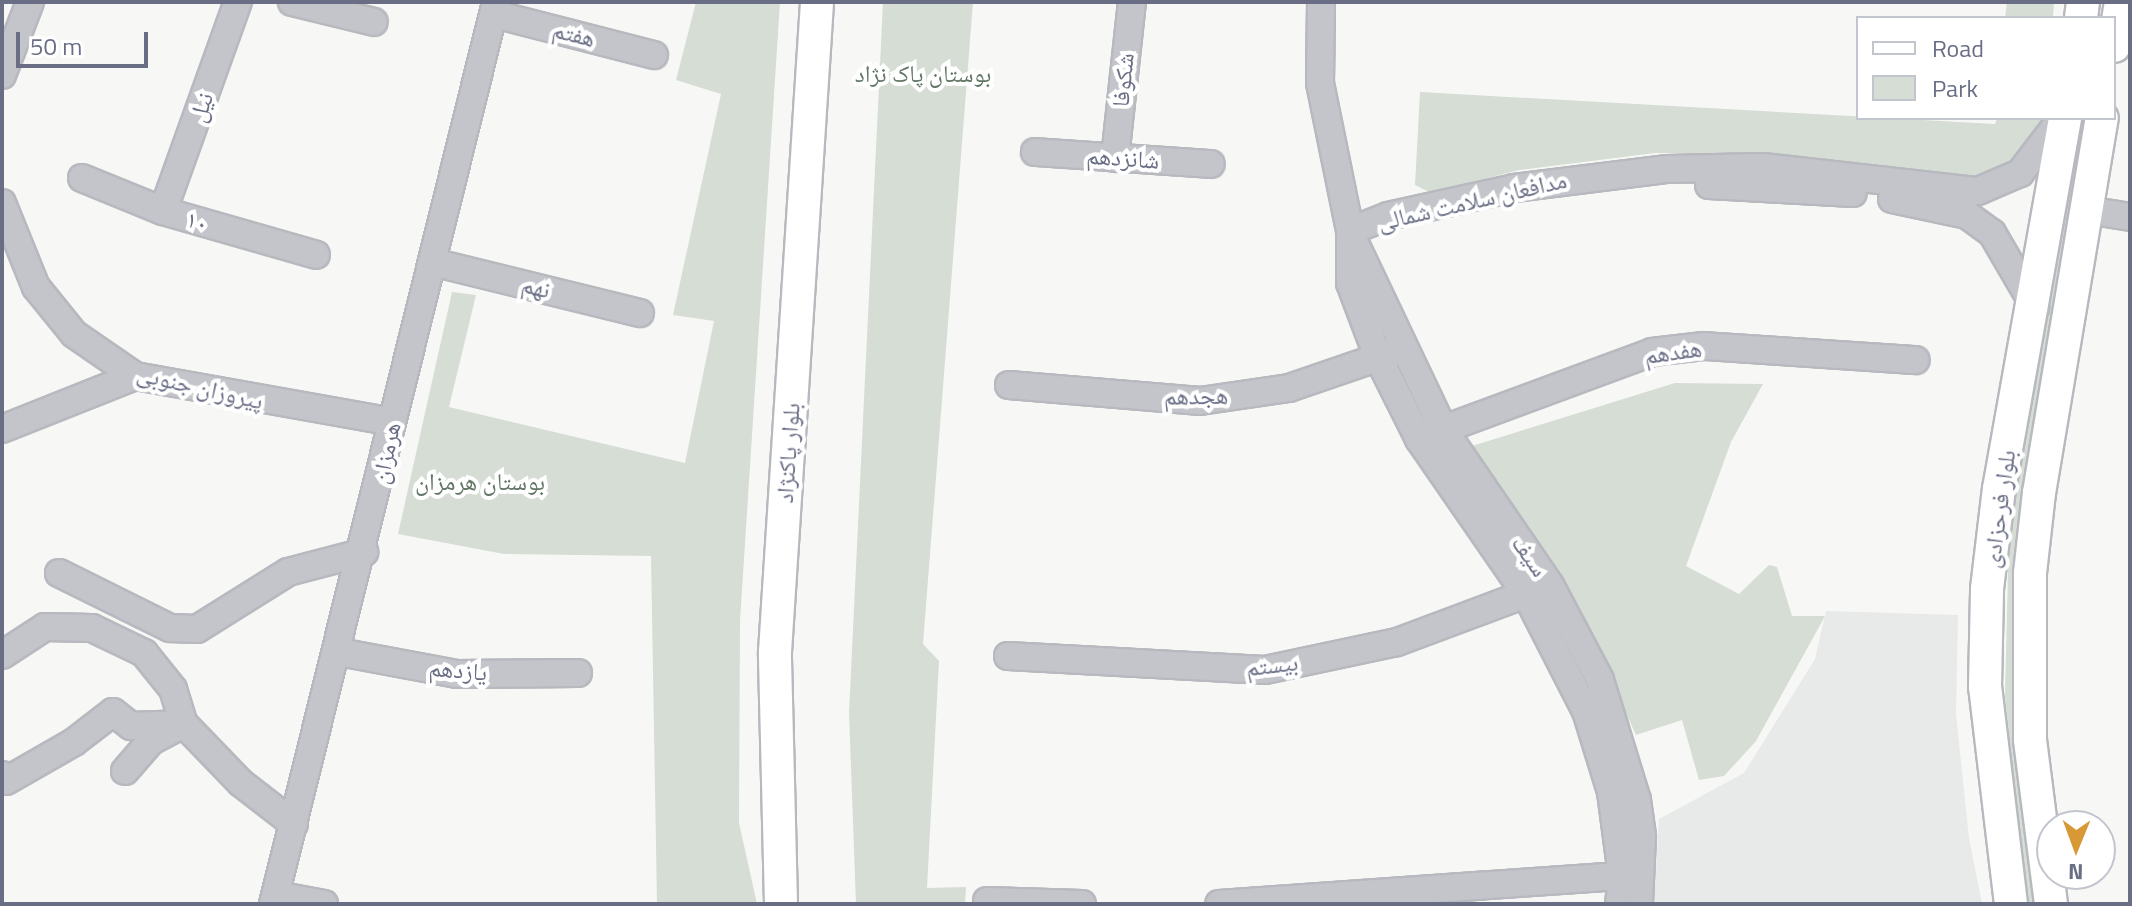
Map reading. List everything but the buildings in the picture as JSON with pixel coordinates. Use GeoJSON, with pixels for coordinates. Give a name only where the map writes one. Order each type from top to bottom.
{"type":"FeatureCollection","features":[{"type":"Feature","properties":{"kind":"main road","name":"بلوار پاکنژاد"},"geometry":{"type":"LineString","coordinates":[[781,904],[775,652],[817,2]]}},
{"type":"Feature","properties":{"kind":"main road"},"geometry":{"type":"LineString","coordinates":[[2116,33],[2121,2]]}},
{"type":"Feature","properties":{"kind":"main road","name":"بلوار فرحزادی"},"geometry":{"type":"LineString","coordinates":[[2011,904],[1985,687],[1987,589],[1999,489],[2035,307],[2064,120]]}},
{"type":"Feature","properties":{"kind":"main road","name":"بلوار فرحزادی"},"geometry":{"type":"LineString","coordinates":[[2051,904],[2035,799],[2028,627],[2039,493],[2102,120]]}},
{"type":"Feature","properties":{"kind":"street"},"geometry":{"type":"LineString","coordinates":[[2,75],[30,2]]}},
{"type":"Feature","properties":{"kind":"street","name":"نیل"},"geometry":{"type":"LineString","coordinates":[[163,211],[238,2]]}},
{"type":"Feature","properties":{"kind":"street"},"geometry":{"type":"LineString","coordinates":[[292,2],[374,22]]}},
{"type":"Feature","properties":{"kind":"street","name":"شکوفا"},"geometry":{"type":"LineString","coordinates":[[1115,158],[1132,2]]}},
{"type":"Feature","properties":{"kind":"street","name":"سیف"},"geometry":{"type":"LineString","coordinates":[[1321,2],[1320,83],[1326,132],[1350,231],[1404,349],[1431,434]]}},
{"type":"Feature","properties":{"kind":"street","name":"هفتم"},"geometry":{"type":"LineString","coordinates":[[495,8],[654,55]]}},
{"type":"Feature","properties":{"kind":"street","name":"هرمزان"},"geometry":{"type":"LineString","coordinates":[[274,899],[364,552],[392,422],[495,8]]}},
{"type":"Feature","properties":{"kind":"street","name":"مدافعان سلامت شمالی"},"geometry":{"type":"LineString","coordinates":[[1350,231],[1388,216],[1514,188],[1666,169],[1763,167],[1978,191],[2020,173],[2062,120]]}},
{"type":"Feature","properties":{"kind":"street","name":"شانزدهم"},"geometry":{"type":"LineString","coordinates":[[1035,152],[1211,164]]}},
{"type":"Feature","properties":{"kind":"street","name":"۱۰"},"geometry":{"type":"LineString","coordinates":[[82,178],[163,211],[316,255]]}},
{"type":"Feature","properties":{"kind":"street","name":"مدافعان سلامت شمالی"},"geometry":{"type":"LineString","coordinates":[[1350,231],[1393,233],[1517,205],[1641,187],[1729,184],[1845,192],[1967,215],[1994,235],[2035,307]]}},
{"type":"Feature","properties":{"kind":"street","name":"پیروزان جنوبی"},"geometry":{"type":"LineString","coordinates":[[2,203],[36,287],[74,334],[135,376],[392,422]]}},
{"type":"Feature","properties":{"kind":"street"},"geometry":{"type":"LineString","coordinates":[[2087,210],[2130,217]]}},
{"type":"Feature","properties":{"kind":"street","name":"سیف"},"geometry":{"type":"LineString","coordinates":[[1350,231],[1350,283],[1378,357],[1600,680],[1624,747],[1637,800],[1632,875],[1639,904]]}},
{"type":"Feature","properties":{"kind":"street","name":"نهم"},"geometry":{"type":"LineString","coordinates":[[432,262],[640,313]]}},
{"type":"Feature","properties":{"kind":"street","name":"هفدهم"},"geometry":{"type":"LineString","coordinates":[[1431,434],[1652,352],[1704,346],[1916,360]]}},
{"type":"Feature","properties":{"kind":"street","name":"هجدهم"},"geometry":{"type":"LineString","coordinates":[[1009,385],[1200,401],[1289,388],[1404,349]]}},
{"type":"Feature","properties":{"kind":"street"},"geometry":{"type":"LineString","coordinates":[[2,429],[135,376]]}},
{"type":"Feature","properties":{"kind":"street"},"geometry":{"type":"LineString","coordinates":[[59,573],[170,628],[197,629],[288,572],[364,552]]}},
{"type":"Feature","properties":{"kind":"street","name":"بیستم"},"geometry":{"type":"LineString","coordinates":[[1008,656],[1265,670],[1397,642],[1538,589]]}},
{"type":"Feature","properties":{"kind":"street"},"geometry":{"type":"LineString","coordinates":[[2,655],[45,627],[92,628],[144,653],[173,689],[184,724],[241,783],[294,824]]}},
{"type":"Feature","properties":{"kind":"street","name":"یازدهم"},"geometry":{"type":"LineString","coordinates":[[339,652],[457,674],[578,673]]}},
{"type":"Feature","properties":{"kind":"street"},"geometry":{"type":"LineString","coordinates":[[2,775],[6,781],[74,742],[113,712],[131,726],[184,724]]}},
{"type":"Feature","properties":{"kind":"street"},"geometry":{"type":"LineString","coordinates":[[125,771],[151,741],[184,724]]}},
{"type":"Feature","properties":{"kind":"street"},"geometry":{"type":"LineString","coordinates":[[1219,904],[1632,875]]}},
{"type":"Feature","properties":{"kind":"street","name":"سیف"},"geometry":{"type":"LineString","coordinates":[[1619,904],[1632,875]]}},
{"type":"Feature","properties":{"kind":"street"},"geometry":{"type":"LineString","coordinates":[[274,899],[324,904]]}},
{"type":"Feature","properties":{"kind":"street"},"geometry":{"type":"LineString","coordinates":[[987,901],[1082,904]]}},
{"type":"Feature","properties":{"kind":"shaded area"},"geometry":{"type":"Polygon","coordinates":[[[1826,611],[1958,615],[1956,714],[1969,838],[1982,904],[1654,904],[1659,819],[1744,773],[1815,659],[1826,611]]]}},
{"type":"Feature","properties":{"kind":"green space","name":"بوستان هرمزان"},"geometry":{"type":"Polygon","coordinates":[[[696,2],[780,2],[740,621],[739,823],[757,904],[657,904],[651,556],[504,554],[398,534],[452,292],[476,295],[449,407],[685,463],[714,321],[673,315],[721,94],[676,80],[696,2]]]}},
{"type":"Feature","properties":{"kind":"green space","name":"بوستان پاک نژاد"},"geometry":{"type":"Polygon","coordinates":[[[883,2],[973,2],[923,644],[939,661],[927,888],[966,887],[965,904],[856,904],[849,713],[883,2]]]}},
{"type":"Feature","properties":{"kind":"green space"},"geometry":{"type":"Polygon","coordinates":[[[2007,2],[2054,2],[2053,16],[2005,16],[2007,2]]]}},
{"type":"Feature","properties":{"kind":"green space"},"geometry":{"type":"Polygon","coordinates":[[[1420,92],[1856,116],[1856,120],[1995,124],[1996,120],[2043,120],[2031,151],[1981,184],[1774,153],[1655,153],[1519,170],[1431,193],[1415,185],[1420,92]]]}},
{"type":"Feature","properties":{"kind":"green space"},"geometry":{"type":"Polygon","coordinates":[[[2075,120],[2088,120],[2017,741],[2038,904],[2027,904],[2005,696],[2009,530],[2075,120]]]}},
{"type":"Feature","properties":{"kind":"green space"},"geometry":{"type":"Polygon","coordinates":[[[1675,383],[1763,384],[1731,442],[1686,566],[1739,594],[1769,565],[1777,567],[1792,616],[1825,616],[1756,741],[1724,776],[1699,780],[1682,720],[1636,735],[1574,601],[1472,446],[1675,383]]]}}]}
